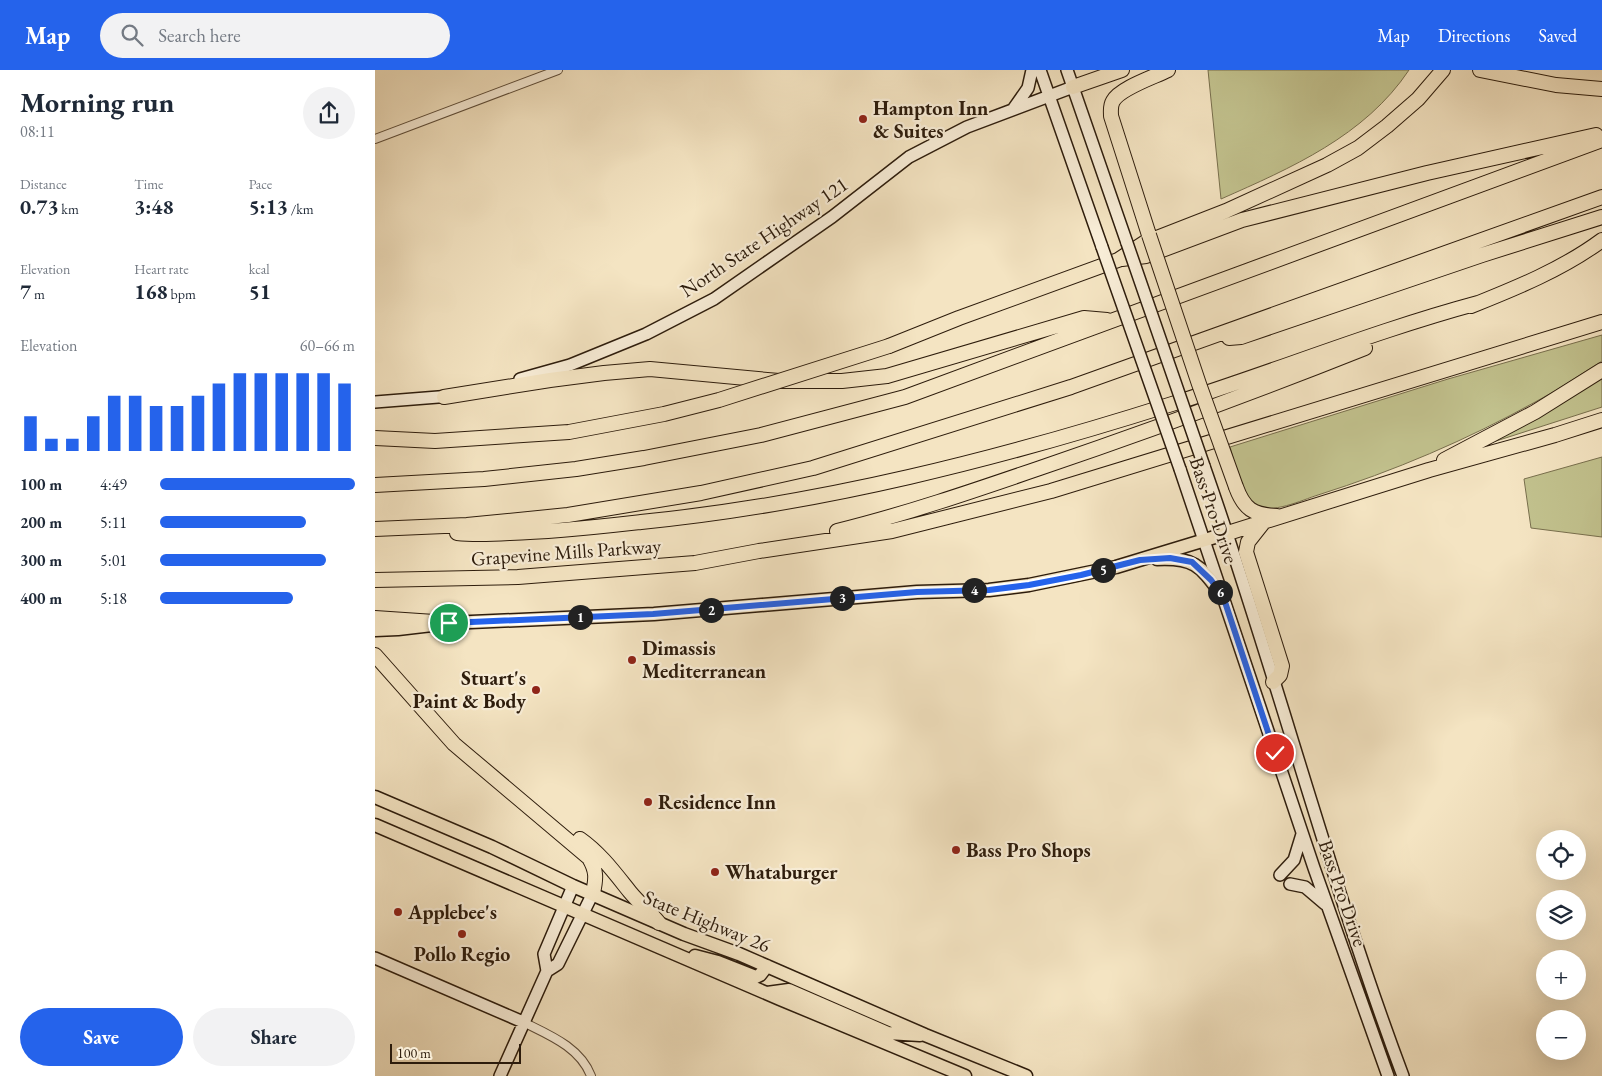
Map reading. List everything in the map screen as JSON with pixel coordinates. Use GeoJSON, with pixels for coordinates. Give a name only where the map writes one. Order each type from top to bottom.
{"type":"FeatureCollection","features":[{"type":"Feature","properties":{"kind":"highway"},"geometry":{"type":"LineString","coordinates":[[1092,70],[1120,71]]}},
{"type":"Feature","properties":{"kind":"highway"},"geometry":{"type":"LineString","coordinates":[[1169,70],[1119,93],[1110,108],[1111,116],[1199,384],[1236,486],[1244,503],[1251,511],[1264,515],[1285,516]]}},
{"type":"Feature","properties":{"kind":"highway"},"geometry":{"type":"LineString","coordinates":[[375,438],[435,440],[501,438],[569,432],[664,414],[710,402],[889,346],[959,318],[1118,260],[1144,244],[1226,212],[1327,165],[1358,148],[1387,126],[1418,100],[1443,70]]}},
{"type":"Feature","properties":{"kind":"highway"},"geometry":{"type":"LineString","coordinates":[[1480,70],[1557,85],[1602,89]]}},
{"type":"Feature","properties":{"kind":"highway"},"geometry":{"type":"LineString","coordinates":[[1073,87],[1120,71]]}},
{"type":"Feature","properties":{"kind":"highway"},"geometry":{"type":"LineString","coordinates":[[1118,260],[1146,256],[1242,220],[1427,173],[1602,134]]}},
{"type":"Feature","properties":{"kind":"highway"},"geometry":{"type":"LineString","coordinates":[[375,486],[484,479],[576,469],[761,435],[905,397],[1602,140]]}},
{"type":"Feature","properties":{"kind":"highway"},"geometry":{"type":"LineString","coordinates":[[375,530],[519,521],[607,509],[701,493],[813,468],[1071,388],[1602,197]]}},
{"type":"Feature","properties":{"kind":"highway"},"geometry":{"type":"LineString","coordinates":[[1196,343],[1241,336],[1482,255],[1602,218]]}},
{"type":"Feature","properties":{"kind":"highway"},"geometry":{"type":"LineString","coordinates":[[759,551],[870,523],[965,494],[1129,438],[1300,368],[1478,303],[1557,268],[1602,240]]}},
{"type":"Feature","properties":{"kind":"highway"},"geometry":{"type":"LineString","coordinates":[[444,397],[586,375],[650,369],[779,382],[851,380],[887,376],[1085,318],[1113,320]]}},
{"type":"Feature","properties":{"kind":"highway"},"geometry":{"type":"LineString","coordinates":[[759,551],[892,531],[1051,491],[1602,322]]}},
{"type":"Feature","properties":{"kind":"highway"},"geometry":{"type":"LineString","coordinates":[[421,528],[471,534],[548,532],[685,518],[807,498],[931,472],[1030,447],[1300,368]]}},
{"type":"Feature","properties":{"kind":"highway"},"geometry":{"type":"LineString","coordinates":[[1429,470],[1543,407],[1602,370]]}},
{"type":"Feature","properties":{"kind":"highway"},"geometry":{"type":"LineString","coordinates":[[1228,533],[1429,470],[1547,438],[1602,420]]}},
{"type":"Feature","properties":{"kind":"highway"},"geometry":{"type":"LineString","coordinates":[[1263,523],[1248,542],[1246,552],[1281,666],[1280,675],[1273,682]]}},
{"type":"Feature","properties":{"kind":"highway","name":"Grapevine Mills Parkway"},"geometry":{"type":"LineString","coordinates":[[375,580],[518,577],[695,563],[759,551]]}},
{"type":"Feature","properties":{"kind":"highway"},"geometry":{"type":"LineString","coordinates":[[375,618],[449,623]]}},
{"type":"Feature","properties":{"kind":"highway"},"geometry":{"type":"LineString","coordinates":[[375,655],[454,744],[589,858],[596,874],[593,893]]}},
{"type":"Feature","properties":{"kind":"highway"},"geometry":{"type":"LineString","coordinates":[[526,803],[597,852],[659,923]]}},
{"type":"Feature","properties":{"kind":"main road"},"geometry":{"type":"LineString","coordinates":[[1014,109],[1028,88],[1032,70]]}},
{"type":"Feature","properties":{"kind":"main road","name":"Bass Pro Drive"},"geometry":{"type":"LineString","coordinates":[[1040,70],[1180,469],[1302,834],[1388,1076]]}},
{"type":"Feature","properties":{"kind":"main road","name":"Bass Pro Drive"},"geometry":{"type":"LineString","coordinates":[[1067,70],[1228,533],[1332,870],[1403,1076]]}},
{"type":"Feature","properties":{"kind":"main road","name":"North State Highway 121"},"geometry":{"type":"LineString","coordinates":[[375,402],[444,397],[542,374],[570,365],[646,334],[714,299],[832,216],[909,157],[967,126],[1073,87]]}},
{"type":"Feature","properties":{"kind":"main road"},"geometry":{"type":"LineString","coordinates":[[375,630],[449,623],[653,614],[917,592],[989,590],[1064,579],[1140,560],[1228,533]]}},
{"type":"Feature","properties":{"kind":"main road"},"geometry":{"type":"LineString","coordinates":[[1140,560],[1170,558],[1192,562],[1211,580],[1223,596]]}},
{"type":"Feature","properties":{"kind":"main road","name":"State Highway 26"},"geometry":{"type":"LineString","coordinates":[[375,797],[492,847],[573,886],[659,923],[767,966],[925,1035],[1026,1076]]}},
{"type":"Feature","properties":{"kind":"main road","name":"State Highway 26"},"geometry":{"type":"LineString","coordinates":[[375,825],[678,956],[965,1076]]}},
{"type":"Feature","properties":{"kind":"main road"},"geometry":{"type":"LineString","coordinates":[[1280,875],[1294,860],[1302,834]]}},
{"type":"Feature","properties":{"kind":"main road"},"geometry":{"type":"LineString","coordinates":[[1290,884],[1305,887],[1327,905]]}},
{"type":"Feature","properties":{"kind":"main road"},"geometry":{"type":"LineString","coordinates":[[547,971],[544,954],[573,886]]}},
{"type":"Feature","properties":{"kind":"main road"},"geometry":{"type":"LineString","coordinates":[[500,1076],[547,971],[558,964],[593,893]]}},
{"type":"Feature","properties":{"kind":"main road"},"geometry":{"type":"LineString","coordinates":[[678,956],[697,956],[756,977],[767,966]]}},
{"type":"Feature","properties":{"kind":"main road"},"geometry":{"type":"LineString","coordinates":[[375,958],[523,1022]]}},
{"type":"Feature","properties":{"kind":"main road"},"geometry":{"type":"LineString","coordinates":[[767,993],[789,990],[888,1033],[925,1035]]}},
{"type":"Feature","properties":{"kind":"street"},"geometry":{"type":"LineString","coordinates":[[375,138],[558,70]]}},
{"type":"Feature","properties":{"kind":"street"},"geometry":{"type":"LineString","coordinates":[[523,1022],[559,1040],[577,1054],[591,1076]]}},
{"type":"Feature","properties":{"kind":"green space"},"geometry":{"type":"Polygon","coordinates":[[[1208,70],[1409,70],[1371,114],[1349,132],[1300,162],[1221,199],[1208,70]]]}},
{"type":"Feature","properties":{"kind":"green space"},"geometry":{"type":"Polygon","coordinates":[[[1602,335],[1602,361],[1554,392],[1484,429],[1430,454],[1346,486],[1278,508],[1262,508],[1255,505],[1250,501],[1242,487],[1230,447],[1448,379],[1602,335]]]}},
{"type":"Feature","properties":{"kind":"green space"},"geometry":{"type":"Polygon","coordinates":[[[1602,376],[1602,407],[1493,442],[1492,439],[1602,376]]]}},
{"type":"Feature","properties":{"kind":"green space"},"geometry":{"type":"Polygon","coordinates":[[[1602,457],[1602,537],[1531,528],[1524,479],[1602,457]]]}},
{"type":"Feature","properties":{"kind":"place","name":"Hampton Inn & Suites"},"geometry":{"type":"Point","coordinates":[863,119]}},
{"type":"Feature","properties":{"kind":"place","name":"Dimassis Mediterranean"},"geometry":{"type":"Point","coordinates":[632,660]}},
{"type":"Feature","properties":{"kind":"place","name":"Stuart's Paint & Body"},"geometry":{"type":"Point","coordinates":[536,690]}},
{"type":"Feature","properties":{"kind":"place","name":"Residence Inn"},"geometry":{"type":"Point","coordinates":[648,802]}},
{"type":"Feature","properties":{"kind":"place","name":"Bass Pro Shops"},"geometry":{"type":"Point","coordinates":[956,850]}},
{"type":"Feature","properties":{"kind":"place","name":"Whataburger"},"geometry":{"type":"Point","coordinates":[715,872]}},
{"type":"Feature","properties":{"kind":"place","name":"Applebee's"},"geometry":{"type":"Point","coordinates":[398,912]}},
{"type":"Feature","properties":{"kind":"place","name":"Pollo Regio"},"geometry":{"type":"Point","coordinates":[462,934]}},
{"type":"Feature","properties":{"kind":"route"},"geometry":{"type":"LineString","coordinates":[[449,623],[653,614],[917,592],[989,590],[1029,585],[1081,575],[1140,560],[1170,558],[1192,562],[1198,566],[1223,596],[1275,753]]}}]}
